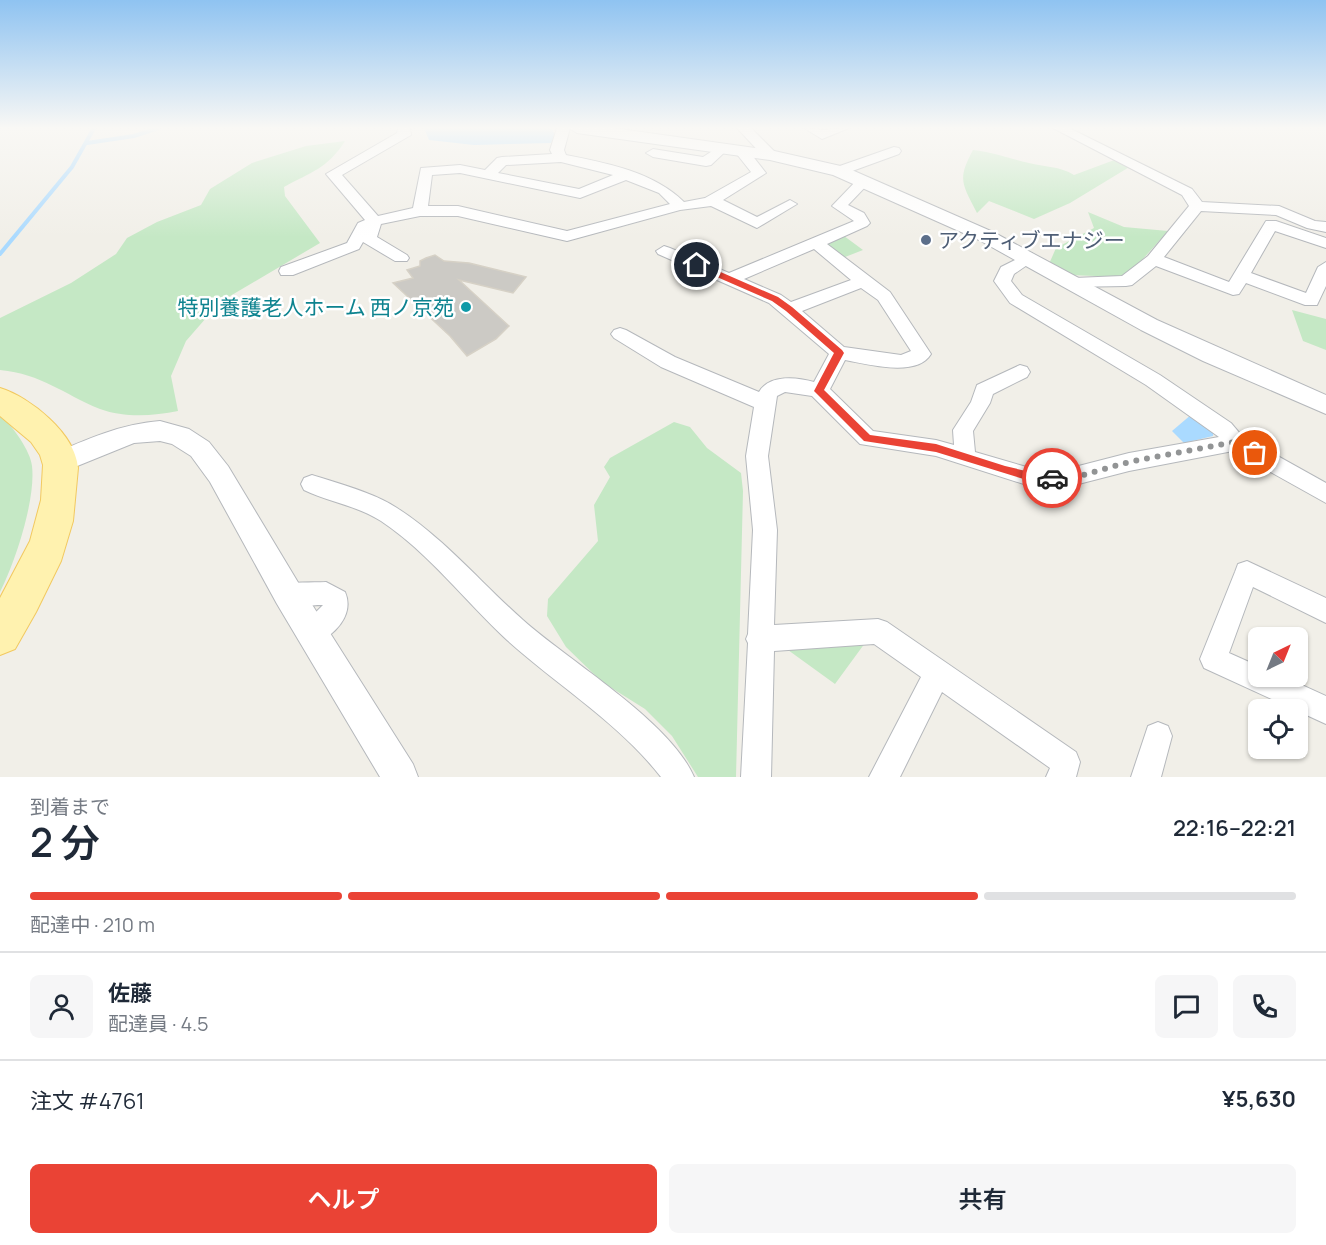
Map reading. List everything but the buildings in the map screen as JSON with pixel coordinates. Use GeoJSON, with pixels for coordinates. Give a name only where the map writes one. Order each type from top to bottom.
{"type":"FeatureCollection","features":[{"type":"Feature","properties":{"kind":"main road"},"geometry":{"type":"LineString","coordinates":[[0,400],[26,416],[47,439],[60,462],[60,497],[49,543],[22,601],[0,635]]}},
{"type":"Feature","properties":{"kind":"street"},"geometry":{"type":"LineString","coordinates":[[351,164],[333,174],[374,221]]}},
{"type":"Feature","properties":{"kind":"street"},"geometry":{"type":"LineString","coordinates":[[489,174],[499,164]]}},
{"type":"Feature","properties":{"kind":"street"},"geometry":{"type":"LineString","coordinates":[[592,164],[664,190],[680,206]]}},
{"type":"Feature","properties":{"kind":"street"},"geometry":{"type":"LineString","coordinates":[[287,271],[353,246],[363,226],[374,221],[420,211],[458,211],[567,236],[680,206],[692,208],[759,173],[752,164]]}},
{"type":"Feature","properties":{"kind":"street"},"geometry":{"type":"LineString","coordinates":[[810,164],[839,171],[986,236],[1026,256],[1149,326],[1326,405]]}},
{"type":"Feature","properties":{"kind":"street"},"geometry":{"type":"LineString","coordinates":[[839,171],[858,164]]}},
{"type":"Feature","properties":{"kind":"street"},"geometry":{"type":"LineString","coordinates":[[1132,164],[1187,192],[1197,206]]}},
{"type":"Feature","properties":{"kind":"street"},"geometry":{"type":"LineString","coordinates":[[420,211],[426,171],[460,169],[580,194],[626,175]]}},
{"type":"Feature","properties":{"kind":"street"},"geometry":{"type":"LineString","coordinates":[[730,279],[862,223],[859,216],[839,206],[863,182]]}},
{"type":"Feature","properties":{"kind":"street"},"geometry":{"type":"LineString","coordinates":[[711,200],[757,223],[790,204]]}},
{"type":"Feature","properties":{"kind":"street"},"geometry":{"type":"LineString","coordinates":[[1197,206],[1279,211],[1312,225],[1326,227]]}},
{"type":"Feature","properties":{"kind":"street"},"geometry":{"type":"LineString","coordinates":[[1074,283],[1126,281],[1154,259],[1197,206]]}},
{"type":"Feature","properties":{"kind":"street"},"geometry":{"type":"LineString","coordinates":[[374,221],[369,239],[401,258]]}},
{"type":"Feature","properties":{"kind":"street"},"geometry":{"type":"LineString","coordinates":[[1154,259],[1233,290],[1271,224],[1326,243]]}},
{"type":"Feature","properties":{"kind":"street"},"geometry":{"type":"LineString","coordinates":[[663,251],[775,299],[839,353],[902,362],[922,354],[884,296],[816,243]]}},
{"type":"Feature","properties":{"kind":"street"},"geometry":{"type":"LineString","coordinates":[[1026,256],[1024,261],[1006,271],[1002,281],[1016,299],[1153,380],[1224,429],[1235,442],[1326,494]]}},
{"type":"Feature","properties":{"kind":"street"},"geometry":{"type":"LineString","coordinates":[[1241,275],[1311,301],[1326,267]]}},
{"type":"Feature","properties":{"kind":"street"},"geometry":{"type":"LineString","coordinates":[[789,309],[863,281]]}},
{"type":"Feature","properties":{"kind":"street"},"geometry":{"type":"LineString","coordinates":[[620,334],[668,362],[765,403]]}},
{"type":"Feature","properties":{"kind":"street"},"geometry":{"type":"LineString","coordinates":[[819,391],[839,353]]}},
{"type":"Feature","properties":{"kind":"street"},"geometry":{"type":"LineString","coordinates":[[965,456],[963,430],[980,403],[984,390],[1020,372]]}},
{"type":"Feature","properties":{"kind":"street"},"geometry":{"type":"LineString","coordinates":[[756,777],[759,639],[765,530],[757,456],[765,403],[769,392],[782,385],[804,386],[819,391],[867,438],[936,448],[1030,477],[1064,479],[1129,462],[1235,442]]}},
{"type":"Feature","properties":{"kind":"street"},"geometry":{"type":"LineString","coordinates":[[60,462],[134,433],[159,431],[180,436],[200,449],[219,474],[288,594],[314,632],[400,777]]}},
{"type":"Feature","properties":{"kind":"street"},"geometry":{"type":"LineString","coordinates":[[312,484],[328,492],[373,506],[408,529],[471,584],[529,642],[567,671],[652,745],[678,777]]}},
{"type":"Feature","properties":{"kind":"street"},"geometry":{"type":"LineString","coordinates":[[1326,611],[1246,572],[1213,659],[1326,710]]}},
{"type":"Feature","properties":{"kind":"street"},"geometry":{"type":"LineString","coordinates":[[759,639],[878,631],[1066,762],[1061,777]]}},
{"type":"Feature","properties":{"kind":"street"},"geometry":{"type":"LineString","coordinates":[[884,777],[938,672]]}},
{"type":"Feature","properties":{"kind":"street"},"geometry":{"type":"LineString","coordinates":[[1146,777],[1158,736]]}},
{"type":"Feature","properties":{"kind":"green space"},"geometry":{"type":"Polygon","coordinates":[[[250,164],[325,164],[284,187],[285,196],[320,243],[220,302],[186,341],[171,376],[178,411],[139,415],[110,412],[40,380],[0,370],[0,318],[71,283],[116,254],[127,238],[157,222],[201,205],[210,189],[250,164]]]}},
{"type":"Feature","properties":{"kind":"green space"},"geometry":{"type":"Polygon","coordinates":[[[967,164],[1036,164],[1058,168],[1074,175],[1103,164],[1131,166],[1070,203],[1034,219],[989,201],[977,213],[963,182],[967,164]]]}},
{"type":"Feature","properties":{"kind":"green space"},"geometry":{"type":"Polygon","coordinates":[[[1088,212],[1124,227],[1168,231],[1123,277],[1068,275],[1049,264],[1056,248],[1094,228],[1088,212]]]}},
{"type":"Feature","properties":{"kind":"green space"},"geometry":{"type":"Polygon","coordinates":[[[840,233],[863,250],[840,259],[820,242],[840,233]]]}},
{"type":"Feature","properties":{"kind":"green space"},"geometry":{"type":"Polygon","coordinates":[[[1292,310],[1326,319],[1326,350],[1303,341],[1292,310]]]}},
{"type":"Feature","properties":{"kind":"green space"},"geometry":{"type":"Polygon","coordinates":[[[0,416],[10,425],[25,446],[31,460],[32,480],[28,513],[12,565],[0,592],[0,416]]]}},
{"type":"Feature","properties":{"kind":"green space"},"geometry":{"type":"Polygon","coordinates":[[[674,422],[690,427],[707,448],[741,473],[743,491],[736,777],[698,777],[672,736],[645,709],[602,682],[566,647],[547,616],[548,599],[598,541],[594,505],[610,477],[604,467],[610,458],[674,422]]]}},
{"type":"Feature","properties":{"kind":"green space"},"geometry":{"type":"Polygon","coordinates":[[[865,643],[835,684],[788,650],[865,643]]]}},
{"type":"Feature","properties":{"kind":"water"},"geometry":{"type":"Polygon","coordinates":[[[1192,414],[1214,429],[1213,436],[1184,443],[1172,431],[1192,414]]]}},
{"type":"Feature","properties":{"kind":"waterway"},"geometry":{"type":"LineString","coordinates":[[0,254],[74,164]]}},
{"type":"Feature","properties":{"kind":"way so far"},"geometry":{"type":"LineString","coordinates":[[1052,478],[1064,479],[1129,462],[1235,442],[1255,453]]}},
{"type":"Feature","properties":{"kind":"place","name":"アクティブエナジー"},"geometry":{"type":"Point","coordinates":[926,240]}},
{"type":"Feature","properties":{"kind":"place","name":"特別養護老人ホーム 西ノ京苑"},"geometry":{"type":"Point","coordinates":[466,307]}},
{"type":"Feature","properties":{"kind":"route"},"geometry":{"type":"LineString","coordinates":[[697,265],[775,299],[839,353],[819,391],[837,406],[867,438],[936,448],[1030,477],[1052,478]]}}]}
